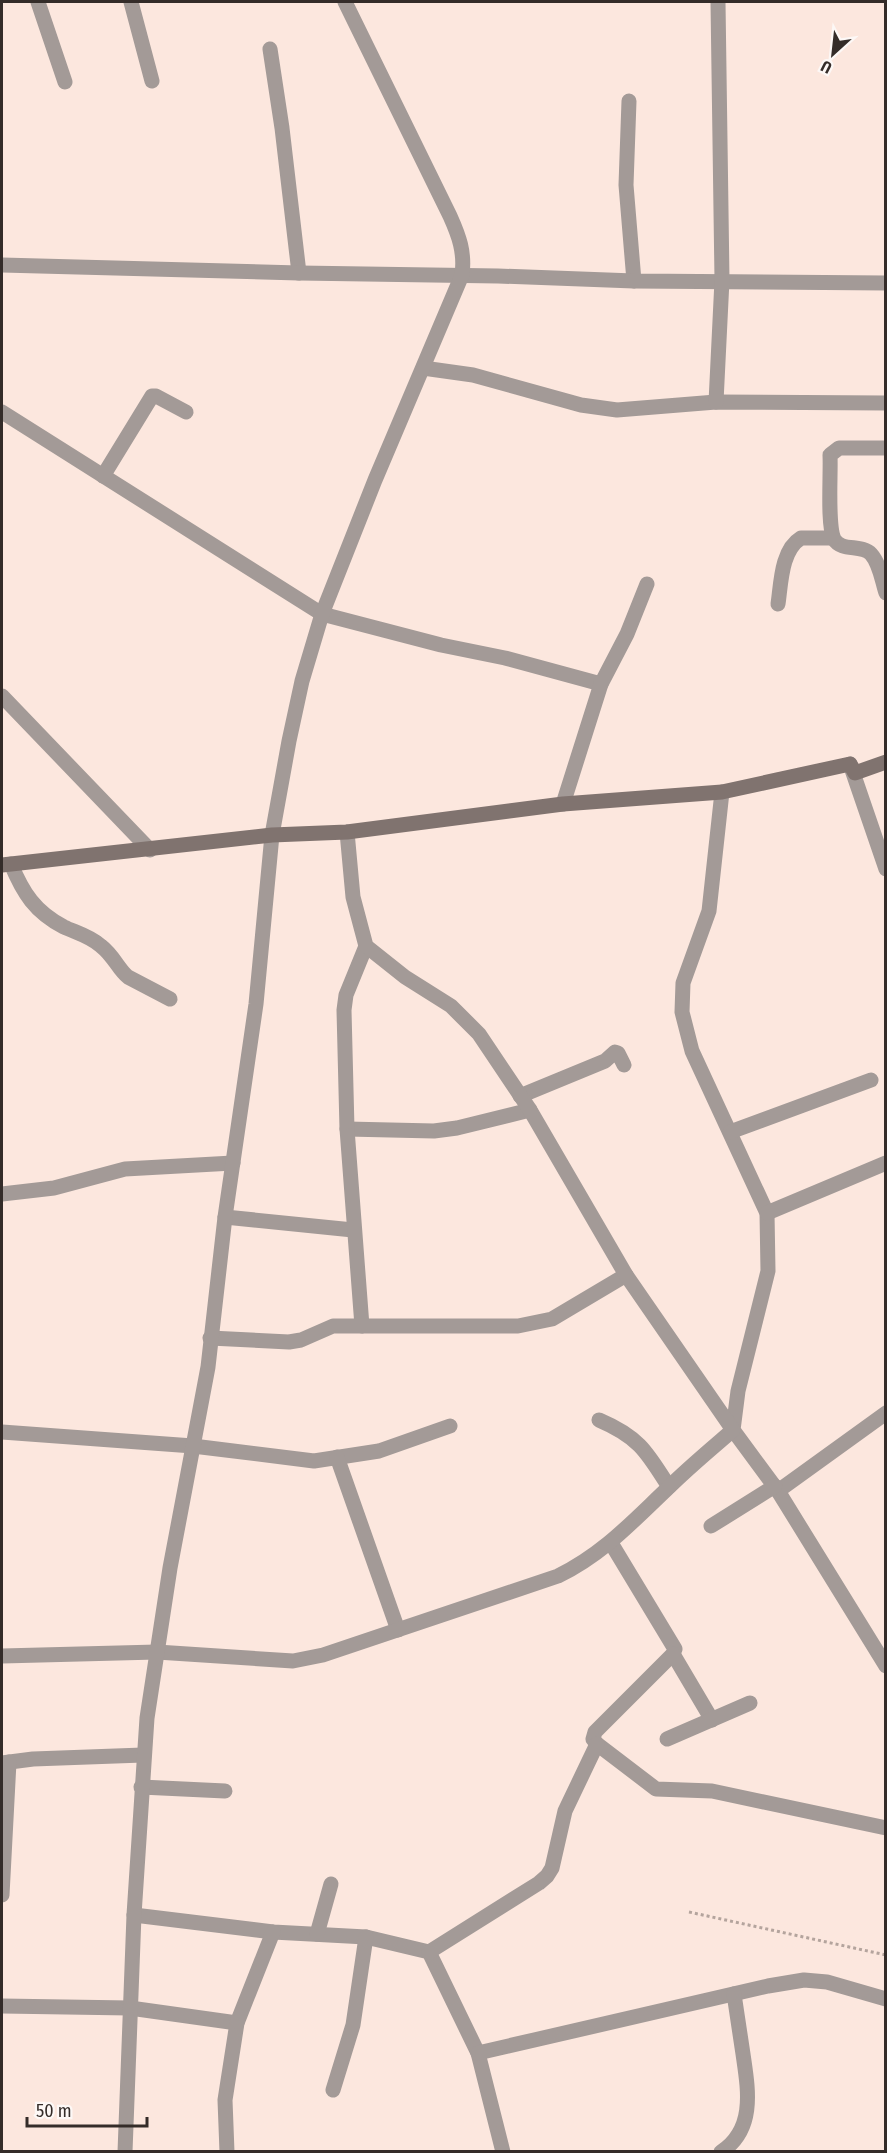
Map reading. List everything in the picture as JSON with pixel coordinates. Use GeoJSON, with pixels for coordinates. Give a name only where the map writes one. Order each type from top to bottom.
{"type":"FeatureCollection","features":[{"type":"Feature","properties":{"kind":"street"},"geometry":{"type":"LineString","coordinates":[[38,2],[64,82]]}},
{"type":"Feature","properties":{"kind":"street"},"geometry":{"type":"LineString","coordinates":[[131,2],[152,81]]}},
{"type":"Feature","properties":{"kind":"street"},"geometry":{"type":"LineString","coordinates":[[125,2151],[143,1755],[157,1653],[208,1367],[225,1217],[256,1004],[273,835],[302,681],[322,614],[375,480],[462,275],[464,259],[459,236],[345,2]]}},
{"type":"Feature","properties":{"kind":"street"},"geometry":{"type":"LineString","coordinates":[[716,402],[722,280],[718,2]]}},
{"type":"Feature","properties":{"kind":"street"},"geometry":{"type":"LineString","coordinates":[[270,49],[284,140],[299,273]]}},
{"type":"Feature","properties":{"kind":"street"},"geometry":{"type":"LineString","coordinates":[[629,101],[626,185],[634,281]]}},
{"type":"Feature","properties":{"kind":"street"},"geometry":{"type":"LineString","coordinates":[[2,266],[462,275],[634,281],[885,283]]}},
{"type":"Feature","properties":{"kind":"street"},"geometry":{"type":"LineString","coordinates":[[423,368],[473,375],[581,405],[617,410],[716,402],[885,403]]}},
{"type":"Feature","properties":{"kind":"street"},"geometry":{"type":"LineString","coordinates":[[103,476],[152,396],[186,412]]}},
{"type":"Feature","properties":{"kind":"street"},"geometry":{"type":"LineString","coordinates":[[2,412],[322,614],[441,645],[505,658],[601,684]]}},
{"type":"Feature","properties":{"kind":"street"},"geometry":{"type":"LineString","coordinates":[[885,448],[839,448],[831,455],[831,521],[834,538],[839,545],[868,551],[873,556],[885,593]]}},
{"type":"Feature","properties":{"kind":"street"},"geometry":{"type":"LineString","coordinates":[[778,604],[786,557],[796,541],[801,538],[834,538]]}},
{"type":"Feature","properties":{"kind":"street"},"geometry":{"type":"LineString","coordinates":[[563,804],[601,684],[627,634],[646,584]]}},
{"type":"Feature","properties":{"kind":"street"},"geometry":{"type":"LineString","coordinates":[[2,696],[150,850]]}},
{"type":"Feature","properties":{"kind":"street"},"geometry":{"type":"LineString","coordinates":[[850,764],[855,773],[885,762]]}},
{"type":"Feature","properties":{"kind":"street"},"geometry":{"type":"LineString","coordinates":[[170,999],[128,977],[122,972],[114,958],[99,944],[84,934],[60,925],[32,903],[6,865],[273,835],[347,832],[563,804],[722,792],[850,764]]}},
{"type":"Feature","properties":{"kind":"street"},"geometry":{"type":"LineString","coordinates":[[850,764],[885,869]]}},
{"type":"Feature","properties":{"kind":"street"},"geometry":{"type":"LineString","coordinates":[[2,1656],[157,1653],[293,1661],[323,1654],[558,1576],[581,1565],[611,1543],[733,1430],[738,1391],[768,1271],[768,1213],[692,1051],[682,1012],[683,983],[709,911],[722,792]]}},
{"type":"Feature","properties":{"kind":"street"},"geometry":{"type":"LineString","coordinates":[[347,832],[353,897],[366,946],[405,977],[451,1006],[479,1034],[530,1110],[626,1275],[776,1488],[885,1663]]}},
{"type":"Feature","properties":{"kind":"street"},"geometry":{"type":"LineString","coordinates":[[362,1326],[347,1129],[344,1010],[346,995],[366,946]]}},
{"type":"Feature","properties":{"kind":"street"},"geometry":{"type":"LineString","coordinates":[[520,1096],[605,1061],[615,1052],[618,1053],[624,1065]]}},
{"type":"Feature","properties":{"kind":"street"},"geometry":{"type":"LineString","coordinates":[[730,1132],[871,1080]]}},
{"type":"Feature","properties":{"kind":"street"},"geometry":{"type":"LineString","coordinates":[[347,1129],[434,1131],[458,1128],[530,1110]]}},
{"type":"Feature","properties":{"kind":"street"},"geometry":{"type":"LineString","coordinates":[[2,1194],[54,1188],[125,1169],[233,1163]]}},
{"type":"Feature","properties":{"kind":"street"},"geometry":{"type":"LineString","coordinates":[[768,1213],[885,1163]]}},
{"type":"Feature","properties":{"kind":"street"},"geometry":{"type":"LineString","coordinates":[[225,1217],[353,1230]]}},
{"type":"Feature","properties":{"kind":"street"},"geometry":{"type":"LineString","coordinates":[[210,1338],[290,1342],[301,1340],[333,1326],[518,1326],[539,1323],[552,1319],[626,1275]]}},
{"type":"Feature","properties":{"kind":"street"},"geometry":{"type":"LineString","coordinates":[[711,1526],[776,1488],[885,1413]]}},
{"type":"Feature","properties":{"kind":"street"},"geometry":{"type":"LineString","coordinates":[[599,1420],[631,1436],[669,1487]]}},
{"type":"Feature","properties":{"kind":"street"},"geometry":{"type":"LineString","coordinates":[[2,1432],[194,1446],[314,1461],[379,1451],[450,1426]]}},
{"type":"Feature","properties":{"kind":"street"},"geometry":{"type":"LineString","coordinates":[[337,1457],[398,1630]]}},
{"type":"Feature","properties":{"kind":"street"},"geometry":{"type":"LineString","coordinates":[[611,1543],[674,1646],[674,1654],[712,1720]]}},
{"type":"Feature","properties":{"kind":"street"},"geometry":{"type":"LineString","coordinates":[[674,1654],[595,1732],[593,1739],[597,1744],[656,1789],[712,1791],[885,1828]]}},
{"type":"Feature","properties":{"kind":"street"},"geometry":{"type":"LineString","coordinates":[[667,1739],[750,1702]]}},
{"type":"Feature","properties":{"kind":"street"},"geometry":{"type":"LineString","coordinates":[[134,1915],[273,1932],[366,1937],[429,1952],[547,1876],[552,1868],[565,1811],[597,1744]]}},
{"type":"Feature","properties":{"kind":"street"},"geometry":{"type":"LineString","coordinates":[[2,1895],[5,1762],[41,1758],[143,1755]]}},
{"type":"Feature","properties":{"kind":"street"},"geometry":{"type":"LineString","coordinates":[[141,1787],[225,1791]]}},
{"type":"Feature","properties":{"kind":"street"},"geometry":{"type":"LineString","coordinates":[[317,1934],[331,1884]]}},
{"type":"Feature","properties":{"kind":"street"},"geometry":{"type":"LineString","coordinates":[[227,2151],[225,2100],[237,2023],[273,1932]]}},
{"type":"Feature","properties":{"kind":"street"},"geometry":{"type":"LineString","coordinates":[[333,2090],[353,2025],[366,1937]]}},
{"type":"Feature","properties":{"kind":"street"},"geometry":{"type":"LineString","coordinates":[[429,1952],[478,2053],[503,2151]]}},
{"type":"Feature","properties":{"kind":"street"},"geometry":{"type":"LineString","coordinates":[[478,2053],[804,1980],[827,1982],[885,1998]]}},
{"type":"Feature","properties":{"kind":"street"},"geometry":{"type":"LineString","coordinates":[[721,2151],[728,2147],[741,2131],[747,2116],[749,2096],[734,1994]]}},
{"type":"Feature","properties":{"kind":"street"},"geometry":{"type":"LineString","coordinates":[[2,2006],[130,2008],[237,2023]]}},
{"type":"Feature","properties":{"kind":"path"},"geometry":{"type":"LineString","coordinates":[[689,1912],[885,1954]]}}]}
